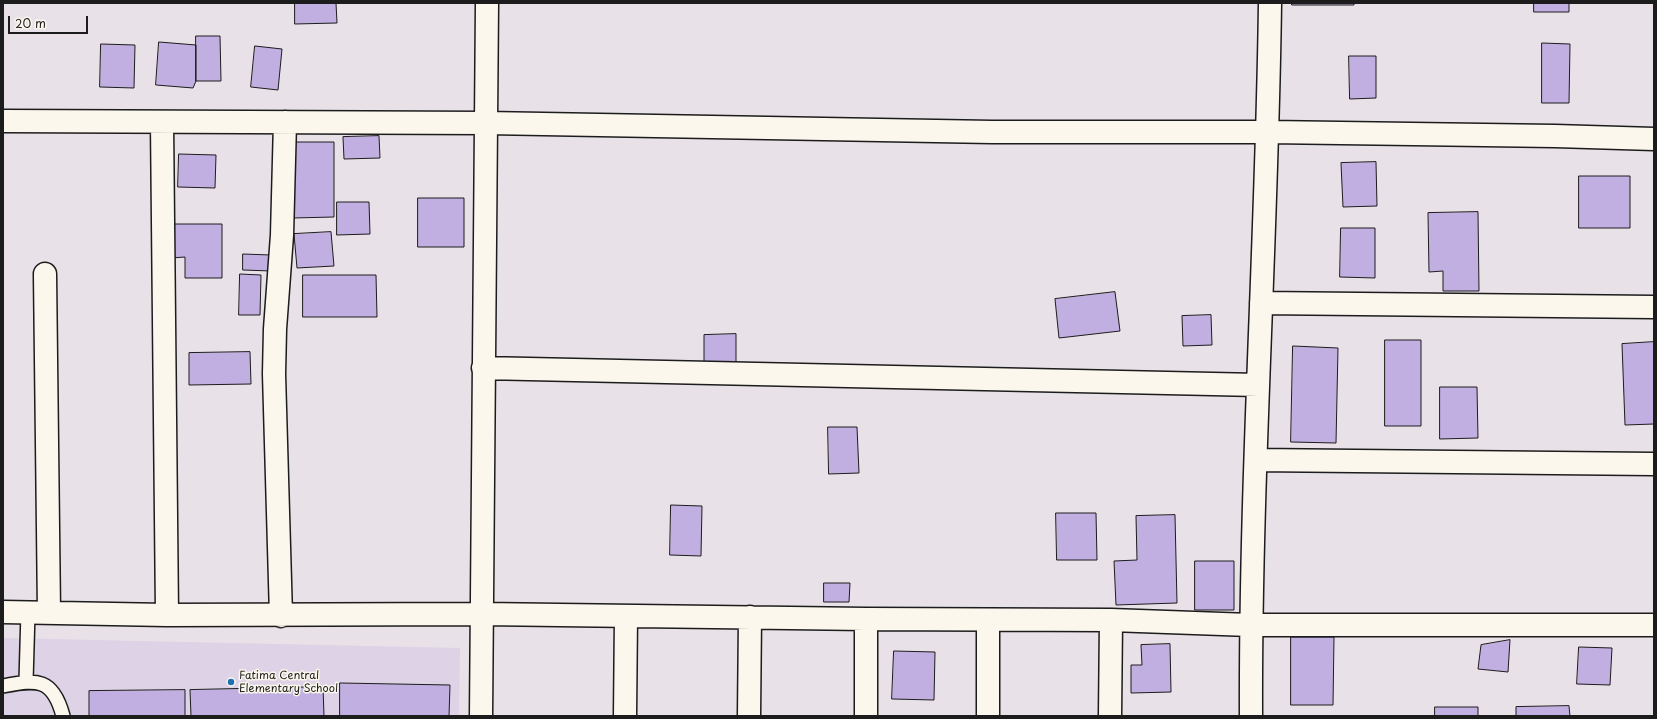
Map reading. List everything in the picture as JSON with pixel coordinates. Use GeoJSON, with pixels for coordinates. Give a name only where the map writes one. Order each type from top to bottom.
{"type":"FeatureCollection","features":[{"type":"Feature","properties":{"kind":"street"},"geometry":{"type":"LineString","coordinates":[[481,716],[487,3]]}},
{"type":"Feature","properties":{"kind":"street"},"geometry":{"type":"LineString","coordinates":[[1251,716],[1250,625],[1261,303],[1269,132],[1270,3]]}},
{"type":"Feature","properties":{"kind":"street"},"geometry":{"type":"LineString","coordinates":[[3,121],[487,124],[992,132],[1269,132],[1654,139]]}},
{"type":"Feature","properties":{"kind":"street"},"geometry":{"type":"LineString","coordinates":[[162,122],[167,615]]}},
{"type":"Feature","properties":{"kind":"street"},"geometry":{"type":"LineString","coordinates":[[281,616],[274,374],[275,329],[282,235],[285,122]]}},
{"type":"Feature","properties":{"kind":"street"},"geometry":{"type":"LineString","coordinates":[[45,274],[49,613]]}},
{"type":"Feature","properties":{"kind":"street"},"geometry":{"type":"LineString","coordinates":[[1261,303],[1654,307]]}},
{"type":"Feature","properties":{"kind":"street"},"geometry":{"type":"LineString","coordinates":[[483,368],[1258,385]]}},
{"type":"Feature","properties":{"kind":"street"},"geometry":{"type":"LineString","coordinates":[[1256,460],[1654,464]]}},
{"type":"Feature","properties":{"kind":"street"},"geometry":{"type":"LineString","coordinates":[[3,612],[281,616],[483,614],[866,619],[1111,620],[1250,625],[1654,625]]}},
{"type":"Feature","properties":{"kind":"street"},"geometry":{"type":"LineString","coordinates":[[625,716],[626,616]]}},
{"type":"Feature","properties":{"kind":"street"},"geometry":{"type":"LineString","coordinates":[[749,716],[750,617]]}},
{"type":"Feature","properties":{"kind":"street"},"geometry":{"type":"LineString","coordinates":[[866,619],[866,716]]}},
{"type":"Feature","properties":{"kind":"street"},"geometry":{"type":"LineString","coordinates":[[988,620],[988,716]]}},
{"type":"Feature","properties":{"kind":"street"},"geometry":{"type":"LineString","coordinates":[[1110,716],[1111,620]]}},
{"type":"Feature","properties":{"kind":"lane"},"geometry":{"type":"LineString","coordinates":[[26,681],[28,612]]}},
{"type":"Feature","properties":{"kind":"lane"},"geometry":{"type":"LineString","coordinates":[[3,686],[26,681],[42,683],[54,692],[63,716]]}},
{"type":"Feature","properties":{"kind":"shaded area","name":"Fatima Central Elementary School"},"geometry":{"type":"Polygon","coordinates":[[[3,638],[460,648],[459,716],[3,716],[3,638]]]}},
{"type":"Feature","properties":{"kind":"building"},"geometry":{"type":"Polygon","coordinates":[[[295,3],[336,3],[337,23],[295,24],[295,3]]]}},
{"type":"Feature","properties":{"kind":"building"},"geometry":{"type":"Polygon","coordinates":[[[1292,3],[1354,3],[1354,5],[1292,5],[1292,3]]]}},
{"type":"Feature","properties":{"kind":"building"},"geometry":{"type":"Polygon","coordinates":[[[1534,3],[1569,3],[1569,12],[1534,12],[1534,3]]]}},
{"type":"Feature","properties":{"kind":"building"},"geometry":{"type":"Polygon","coordinates":[[[196,36],[220,36],[221,81],[196,81],[196,36]]]}},
{"type":"Feature","properties":{"kind":"building"},"geometry":{"type":"Polygon","coordinates":[[[159,42],[196,45],[196,81],[193,88],[156,85],[159,42]]]}},
{"type":"Feature","properties":{"kind":"building"},"geometry":{"type":"Polygon","coordinates":[[[1542,43],[1570,44],[1569,103],[1542,103],[1542,43]]]}},
{"type":"Feature","properties":{"kind":"building"},"geometry":{"type":"Polygon","coordinates":[[[101,44],[135,45],[134,88],[100,87],[101,44]]]}},
{"type":"Feature","properties":{"kind":"building"},"geometry":{"type":"Polygon","coordinates":[[[255,46],[282,49],[278,90],[251,87],[255,46]]]}},
{"type":"Feature","properties":{"kind":"building"},"geometry":{"type":"Polygon","coordinates":[[[1349,56],[1376,56],[1376,98],[1350,99],[1349,56]]]}},
{"type":"Feature","properties":{"kind":"building"},"geometry":{"type":"Polygon","coordinates":[[[379,136],[380,158],[344,159],[343,137],[379,136]]]}},
{"type":"Feature","properties":{"kind":"building"},"geometry":{"type":"Polygon","coordinates":[[[293,142],[334,142],[334,217],[293,218],[293,142]]]}},
{"type":"Feature","properties":{"kind":"building"},"geometry":{"type":"Polygon","coordinates":[[[179,154],[216,155],[215,188],[178,187],[179,154]]]}},
{"type":"Feature","properties":{"kind":"building"},"geometry":{"type":"Polygon","coordinates":[[[1376,162],[1377,206],[1343,207],[1341,163],[1376,162]]]}},
{"type":"Feature","properties":{"kind":"building"},"geometry":{"type":"Polygon","coordinates":[[[1579,176],[1630,176],[1630,228],[1579,228],[1579,176]]]}},
{"type":"Feature","properties":{"kind":"building"},"geometry":{"type":"Polygon","coordinates":[[[418,198],[464,198],[464,247],[418,247],[418,198]]]}},
{"type":"Feature","properties":{"kind":"building"},"geometry":{"type":"Polygon","coordinates":[[[337,202],[369,202],[370,234],[337,235],[337,202]]]}},
{"type":"Feature","properties":{"kind":"building"},"geometry":{"type":"Polygon","coordinates":[[[1478,212],[1479,291],[1443,291],[1443,271],[1429,272],[1428,213],[1478,212]]]}},
{"type":"Feature","properties":{"kind":"building"},"geometry":{"type":"Polygon","coordinates":[[[172,224],[222,224],[222,278],[185,278],[185,257],[171,258],[172,224]]]}},
{"type":"Feature","properties":{"kind":"building"},"geometry":{"type":"Polygon","coordinates":[[[1341,228],[1375,228],[1375,278],[1340,277],[1341,228]]]}},
{"type":"Feature","properties":{"kind":"building"},"geometry":{"type":"Polygon","coordinates":[[[331,232],[334,266],[297,268],[294,234],[331,232]]]}},
{"type":"Feature","properties":{"kind":"building"},"geometry":{"type":"Polygon","coordinates":[[[243,254],[271,255],[271,271],[243,270],[243,254]]]}},
{"type":"Feature","properties":{"kind":"building"},"geometry":{"type":"Polygon","coordinates":[[[240,274],[261,275],[260,315],[239,315],[240,274]]]}},
{"type":"Feature","properties":{"kind":"building"},"geometry":{"type":"Polygon","coordinates":[[[303,275],[376,275],[377,317],[303,317],[303,275]]]}},
{"type":"Feature","properties":{"kind":"building"},"geometry":{"type":"Polygon","coordinates":[[[1115,292],[1120,331],[1059,338],[1055,299],[1115,292]]]}},
{"type":"Feature","properties":{"kind":"building"},"geometry":{"type":"Polygon","coordinates":[[[1211,315],[1212,345],[1183,346],[1182,316],[1211,315]]]}},
{"type":"Feature","properties":{"kind":"building"},"geometry":{"type":"Polygon","coordinates":[[[736,334],[736,363],[704,362],[704,335],[736,334]]]}},
{"type":"Feature","properties":{"kind":"building"},"geometry":{"type":"Polygon","coordinates":[[[1385,340],[1421,340],[1421,426],[1385,426],[1385,340]]]}},
{"type":"Feature","properties":{"kind":"building"},"geometry":{"type":"Polygon","coordinates":[[[1654,342],[1654,424],[1625,425],[1622,344],[1654,342]]]}},
{"type":"Feature","properties":{"kind":"building"},"geometry":{"type":"Polygon","coordinates":[[[1293,346],[1338,348],[1336,443],[1291,442],[1293,346]]]}},
{"type":"Feature","properties":{"kind":"building"},"geometry":{"type":"Polygon","coordinates":[[[250,352],[251,384],[189,385],[189,353],[250,352]]]}},
{"type":"Feature","properties":{"kind":"building"},"geometry":{"type":"Polygon","coordinates":[[[1440,387],[1477,387],[1478,438],[1440,439],[1440,387]]]}},
{"type":"Feature","properties":{"kind":"building"},"geometry":{"type":"Polygon","coordinates":[[[828,427],[857,427],[859,473],[829,474],[828,427]]]}},
{"type":"Feature","properties":{"kind":"building"},"geometry":{"type":"Polygon","coordinates":[[[671,505],[702,506],[701,556],[670,555],[671,505]]]}},
{"type":"Feature","properties":{"kind":"building"},"geometry":{"type":"Polygon","coordinates":[[[1056,513],[1096,513],[1097,560],[1057,560],[1056,513]]]}},
{"type":"Feature","properties":{"kind":"building"},"geometry":{"type":"Polygon","coordinates":[[[1175,515],[1177,603],[1116,605],[1114,561],[1137,560],[1136,516],[1175,515]]]}},
{"type":"Feature","properties":{"kind":"building"},"geometry":{"type":"Polygon","coordinates":[[[1195,561],[1234,561],[1234,610],[1195,610],[1195,561]]]}},
{"type":"Feature","properties":{"kind":"building"},"geometry":{"type":"Polygon","coordinates":[[[824,583],[850,583],[849,602],[824,602],[824,583]]]}},
{"type":"Feature","properties":{"kind":"building"},"geometry":{"type":"Polygon","coordinates":[[[1291,637],[1334,637],[1333,705],[1291,705],[1291,637]]]}},
{"type":"Feature","properties":{"kind":"building"},"geometry":{"type":"Polygon","coordinates":[[[1510,640],[1508,672],[1478,669],[1481,645],[1510,640]]]}},
{"type":"Feature","properties":{"kind":"building"},"geometry":{"type":"Polygon","coordinates":[[[1170,644],[1171,692],[1131,693],[1131,665],[1142,665],[1141,645],[1170,644]]]}},
{"type":"Feature","properties":{"kind":"building"},"geometry":{"type":"Polygon","coordinates":[[[1579,647],[1612,648],[1610,685],[1577,684],[1579,647]]]}},
{"type":"Feature","properties":{"kind":"building"},"geometry":{"type":"Polygon","coordinates":[[[894,651],[935,652],[934,700],[892,699],[894,651]]]}},
{"type":"Feature","properties":{"kind":"building"},"geometry":{"type":"Polygon","coordinates":[[[340,683],[450,685],[449,716],[340,716],[340,683]]]}},
{"type":"Feature","properties":{"kind":"building"},"geometry":{"type":"Polygon","coordinates":[[[323,687],[324,716],[191,716],[190,690],[323,687]]]}},
{"type":"Feature","properties":{"kind":"building"},"geometry":{"type":"Polygon","coordinates":[[[185,690],[185,716],[89,716],[89,691],[185,690]]]}},
{"type":"Feature","properties":{"kind":"building"},"geometry":{"type":"Polygon","coordinates":[[[1569,706],[1570,716],[1516,716],[1516,707],[1569,706]]]}},
{"type":"Feature","properties":{"kind":"building"},"geometry":{"type":"Polygon","coordinates":[[[1435,707],[1478,707],[1478,716],[1435,716],[1435,707]]]}},
{"type":"Feature","properties":{"kind":"place","name":"Fatima Central Elementary School"},"geometry":{"type":"Point","coordinates":[231,682]}}]}
